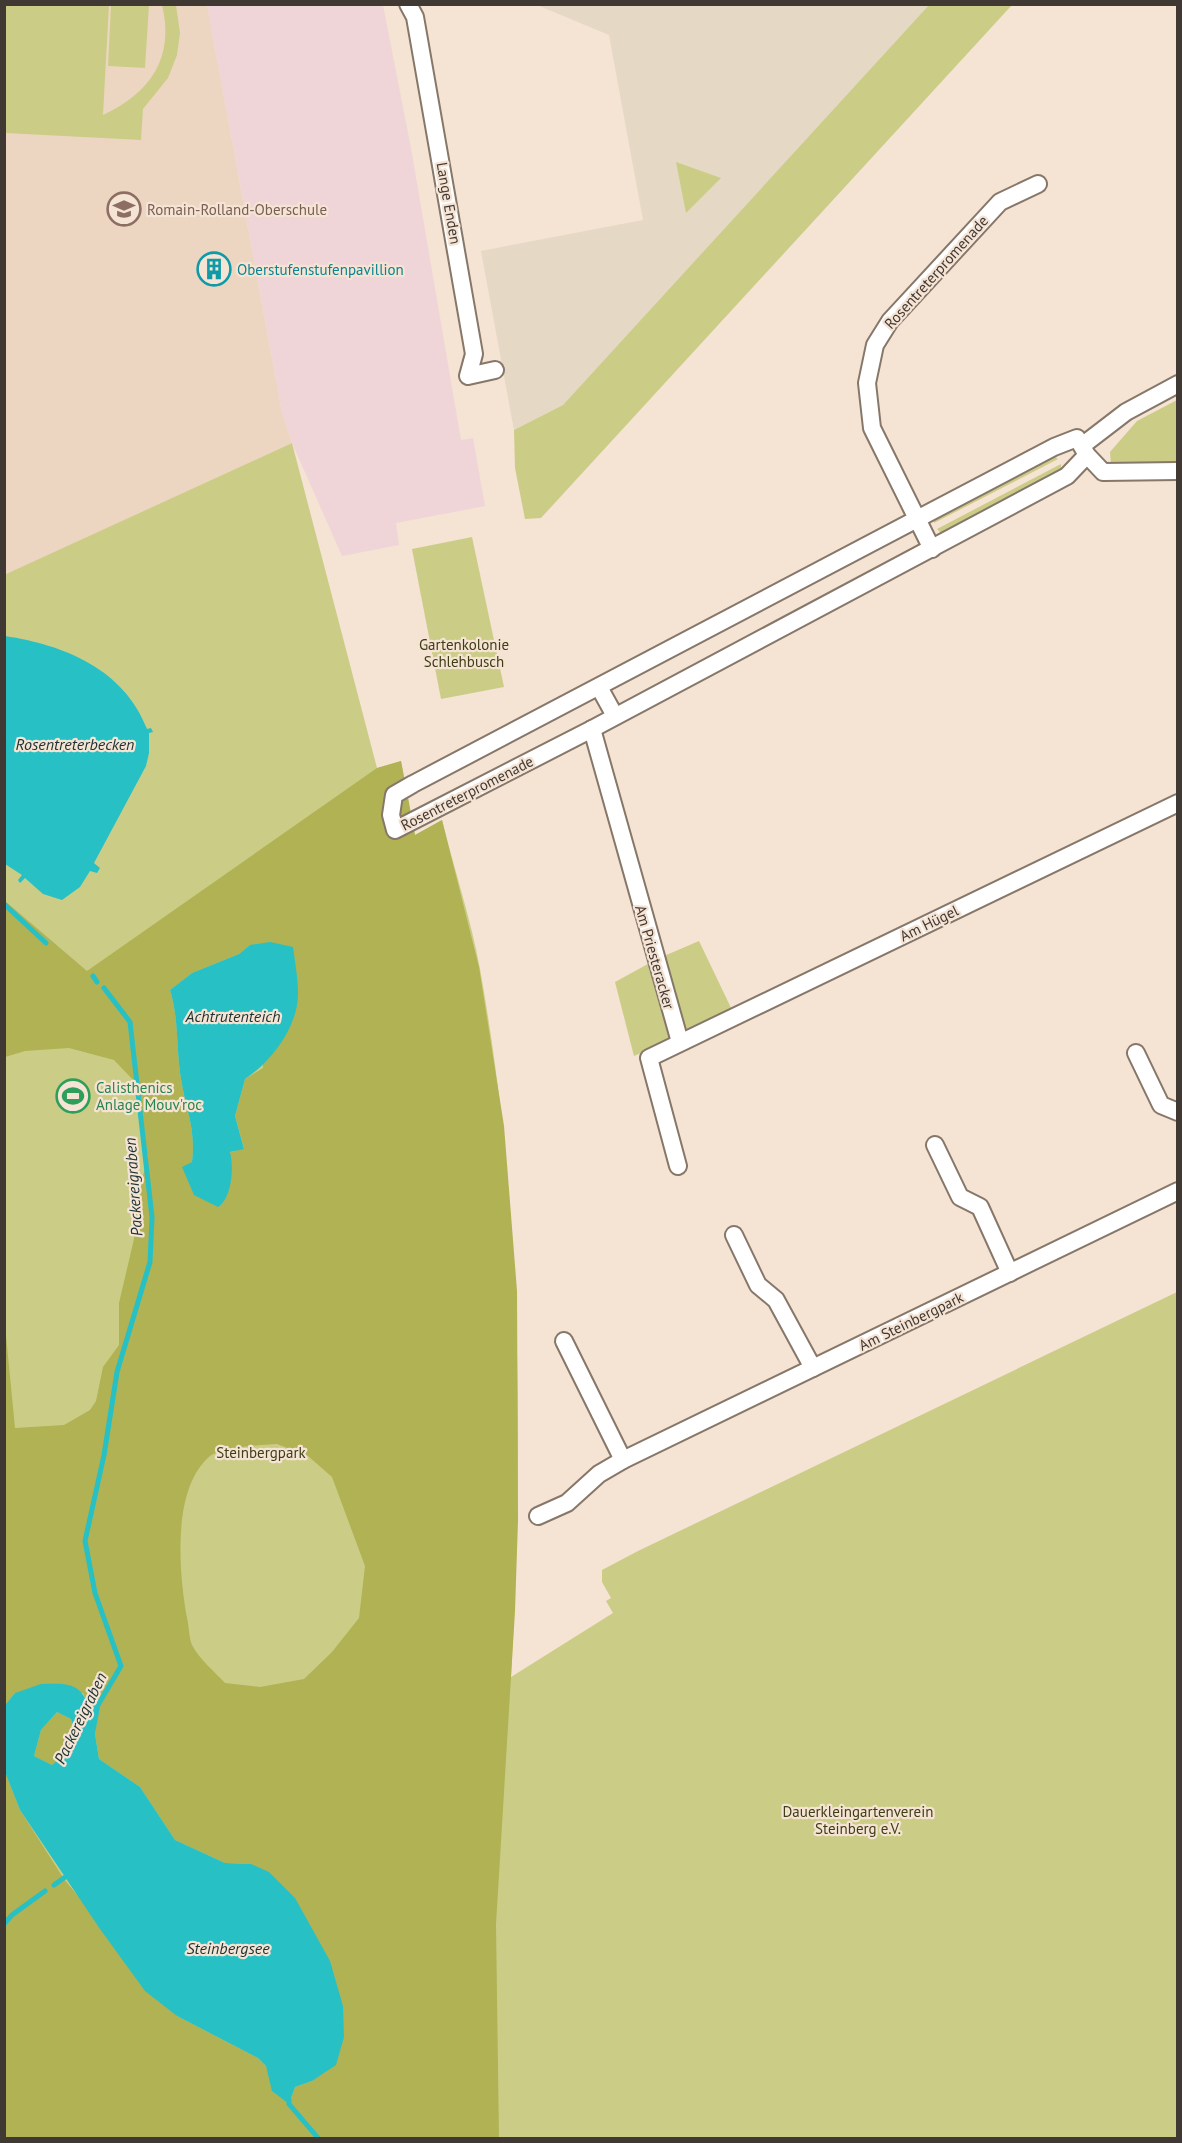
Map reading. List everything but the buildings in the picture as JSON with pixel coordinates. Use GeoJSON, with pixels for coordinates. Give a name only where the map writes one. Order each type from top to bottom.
{"type":"FeatureCollection","features":[{"type":"Feature","properties":{"kind":"street","name":"Lange Enden"},"geometry":{"type":"LineString","coordinates":[[408,4],[415,17],[456,242],[474,354],[468,376],[495,370]]}},
{"type":"Feature","properties":{"kind":"street","name":"Rosentreterpromenade"},"geometry":{"type":"LineString","coordinates":[[932,549],[872,428],[867,383],[875,345],[890,321],[999,202],[1038,184]]}},
{"type":"Feature","properties":{"kind":"street","name":"Rosentreterpromenade"},"geometry":{"type":"LineString","coordinates":[[1085,450],[1077,438],[1054,447],[394,795],[391,815],[395,830],[592,729],[1067,476],[1085,450],[1126,412],[1178,384]]}},
{"type":"Feature","properties":{"kind":"street"},"geometry":{"type":"LineString","coordinates":[[1085,450],[1103,472],[1178,471]]}},
{"type":"Feature","properties":{"kind":"street"},"geometry":{"type":"LineString","coordinates":[[599,687],[615,716]]}},
{"type":"Feature","properties":{"kind":"street","name":"Am Priesteracker"},"geometry":{"type":"LineString","coordinates":[[592,729],[680,1042]]}},
{"type":"Feature","properties":{"kind":"street","name":"Am Hügel"},"geometry":{"type":"LineString","coordinates":[[680,1042],[1178,802]]}},
{"type":"Feature","properties":{"kind":"street"},"geometry":{"type":"LineString","coordinates":[[678,1166],[649,1058],[680,1042]]}},
{"type":"Feature","properties":{"kind":"street"},"geometry":{"type":"LineString","coordinates":[[1137,1053],[1161,1105],[1178,1112]]}},
{"type":"Feature","properties":{"kind":"street"},"geometry":{"type":"LineString","coordinates":[[935,1145],[960,1197],[980,1207],[1010,1273]]}},
{"type":"Feature","properties":{"kind":"street","name":"Am Steinbergpark"},"geometry":{"type":"LineString","coordinates":[[538,1516],[567,1503],[599,1474],[623,1460],[1178,1191]]}},
{"type":"Feature","properties":{"kind":"street"},"geometry":{"type":"LineString","coordinates":[[734,1235],[758,1285],[776,1300],[813,1368]]}},
{"type":"Feature","properties":{"kind":"street"},"geometry":{"type":"LineString","coordinates":[[564,1341],[623,1460]]}},
{"type":"Feature","properties":{"kind":"shaded area","name":"Romain-Rolland-Oberschule"},"geometry":{"type":"Polygon","coordinates":[[[4,5],[207,5],[282,413],[292,443],[5,575],[4,5]]]}},
{"type":"Feature","properties":{"kind":"shaded area"},"geometry":{"type":"Polygon","coordinates":[[[207,5],[383,5],[411,148],[461,440],[473,438],[485,506],[396,523],[399,545],[342,556],[292,443],[282,413],[207,5]]]}},
{"type":"Feature","properties":{"kind":"shaded area"},"geometry":{"type":"Polygon","coordinates":[[[537,5],[930,5],[563,405],[514,430],[481,251],[643,220],[609,35],[537,5]]]}},
{"type":"Feature","properties":{"kind":"shaded area","name":"Steinbergpark"},"geometry":{"type":"Polygon","coordinates":[[[401,761],[415,835],[442,820],[479,967],[504,1126],[517,1291],[518,1520],[515,1611],[496,1924],[499,2138],[5,2138],[5,1772],[20,1810],[64,1879],[177,2016],[258,2058],[266,2066],[272,2082],[289,2104],[295,2087],[312,2081],[251,1864],[225,1863],[175,1840],[140,1787],[99,1759],[95,1734],[100,1701],[94,1705],[87,1702],[83,1693],[15,1693],[5,1705],[4,1315],[15,1428],[64,1425],[90,1410],[96,1401],[103,1367],[119,1345],[119,1303],[134,1239],[136,1199],[148,1159],[135,1082],[114,1060],[69,1048],[25,1051],[5,1057],[5,901],[87,971],[377,768],[401,761]],[[250,945],[239,954],[192,973],[170,990],[175,1012],[179,1068],[193,1139],[192,1162],[182,1168],[244,1148],[235,1116],[245,1079],[263,1068],[250,945]],[[277,1444],[232,1449],[210,1456],[197,1471],[183,1510],[180,1556],[190,1639],[199,1655],[225,1683],[260,1687],[304,1679],[332,1652],[359,1618],[365,1566],[332,1477],[308,1456],[277,1444]]]}},
{"type":"Feature","properties":{"kind":"shaded area"},"geometry":{"type":"Polygon","coordinates":[[[57,1712],[71,1719],[76,1734],[65,1753],[52,1765],[34,1756],[41,1730],[57,1712]]]}},
{"type":"Feature","properties":{"kind":"green space"},"geometry":{"type":"Polygon","coordinates":[[[930,4],[1012,5],[541,518],[525,519],[515,468],[514,430],[563,405],[930,4]]]}},
{"type":"Feature","properties":{"kind":"green space"},"geometry":{"type":"Polygon","coordinates":[[[4,5],[109,5],[103,115],[134,96],[155,72],[165,41],[162,5],[176,5],[180,33],[177,55],[168,78],[143,109],[141,140],[5,133],[4,5]]]}},
{"type":"Feature","properties":{"kind":"green space"},"geometry":{"type":"Polygon","coordinates":[[[111,5],[149,5],[145,68],[108,66],[111,5]]]}},
{"type":"Feature","properties":{"kind":"green space"},"geometry":{"type":"Polygon","coordinates":[[[676,162],[721,178],[686,213],[676,162]]]}},
{"type":"Feature","properties":{"kind":"green space"},"geometry":{"type":"Polygon","coordinates":[[[1177,400],[1177,466],[1111,465],[1110,452],[1137,421],[1177,400]]]}},
{"type":"Feature","properties":{"kind":"green space","name":"Dauerkleingartenverein Steinberg e.V."},"geometry":{"type":"Polygon","coordinates":[[[292,443],[377,768],[401,761],[415,835],[442,820],[480,969],[494,1057],[504,1145],[512,1233],[516,1322],[518,1499],[511,1677],[613,1613],[606,1601],[611,1598],[602,1582],[602,1570],[1177,1292],[1177,2138],[5,2138],[4,575],[292,443]]]}},
{"type":"Feature","properties":{"kind":"green space"},"geometry":{"type":"Polygon","coordinates":[[[1054,456],[1058,459],[934,523],[934,518],[1054,456]]]}},
{"type":"Feature","properties":{"kind":"green space"},"geometry":{"type":"Polygon","coordinates":[[[1061,464],[1061,470],[942,534],[937,529],[1061,464]]]}},
{"type":"Feature","properties":{"kind":"green space","name":"Gartenkolonie Schlehbusch"},"geometry":{"type":"Polygon","coordinates":[[[472,537],[504,687],[441,699],[412,549],[472,537]]]}},
{"type":"Feature","properties":{"kind":"green space"},"geometry":{"type":"Polygon","coordinates":[[[699,941],[733,1012],[634,1056],[615,982],[657,959],[699,941]]]}},
{"type":"Feature","properties":{"kind":"water","name":"Rosentreterbecken"},"geometry":{"type":"Polygon","coordinates":[[[5,636],[49,646],[90,663],[123,690],[137,708],[147,729],[151,728],[153,732],[149,733],[149,753],[146,766],[94,863],[100,868],[97,873],[90,871],[80,887],[62,900],[43,894],[25,878],[20,883],[18,880],[22,875],[5,864],[5,636]]]}},
{"type":"Feature","properties":{"kind":"water","name":"Achtrutenteich"},"geometry":{"type":"Polygon","coordinates":[[[270,942],[293,947],[298,982],[297,1006],[288,1031],[281,1042],[264,1063],[245,1079],[235,1116],[244,1149],[230,1152],[231,1182],[223,1203],[218,1207],[194,1195],[182,1167],[192,1162],[193,1139],[179,1068],[175,1012],[170,990],[192,973],[239,954],[250,945],[270,942]]]}},
{"type":"Feature","properties":{"kind":"water","name":"Steinbergsee"},"geometry":{"type":"Polygon","coordinates":[[[41,1684],[62,1684],[79,1690],[87,1702],[94,1705],[101,1701],[95,1734],[99,1759],[140,1787],[175,1840],[225,1863],[251,1864],[269,1872],[295,1898],[330,1961],[343,2006],[344,2037],[336,2065],[312,2081],[295,2087],[289,2104],[272,2091],[266,2066],[258,2058],[177,2016],[145,1991],[20,1810],[5,1772],[5,1705],[15,1693],[41,1684]],[[57,1712],[41,1730],[34,1756],[52,1765],[65,1753],[76,1734],[71,1719],[57,1712]]]}},
{"type":"Feature","properties":{"kind":"waterway","name":"Packereigraben"},"geometry":{"type":"LineString","coordinates":[[4,904],[46,943]]}},
{"type":"Feature","properties":{"kind":"waterway","name":"Packereigraben"},"geometry":{"type":"LineString","coordinates":[[93,976],[97,982]]}},
{"type":"Feature","properties":{"kind":"waterway","name":"Packereigraben"},"geometry":{"type":"LineString","coordinates":[[98,1705],[121,1666],[95,1593],[85,1541],[104,1455],[117,1372],[150,1262],[152,1217],[130,1022],[104,988]]}},
{"type":"Feature","properties":{"kind":"waterway"},"geometry":{"type":"LineString","coordinates":[[54,1885],[68,1875]]}},
{"type":"Feature","properties":{"kind":"waterway"},"geometry":{"type":"LineString","coordinates":[[4,1924],[12,1915],[45,1891]]}},
{"type":"Feature","properties":{"kind":"waterway","name":"Packereigraben"},"geometry":{"type":"LineString","coordinates":[[289,2100],[289,2104],[318,2138]]}},
{"type":"Feature","properties":{"kind":"place","name":"Romain-Rolland-Oberschule"},"geometry":{"type":"Point","coordinates":[124,209]}},
{"type":"Feature","properties":{"kind":"place","name":"Oberstufenstufenpavillion"},"geometry":{"type":"Point","coordinates":[214,269]}},
{"type":"Feature","properties":{"kind":"place","name":"Calisthenics Anlage Mouv'roc"},"geometry":{"type":"Point","coordinates":[73,1096]}}]}
